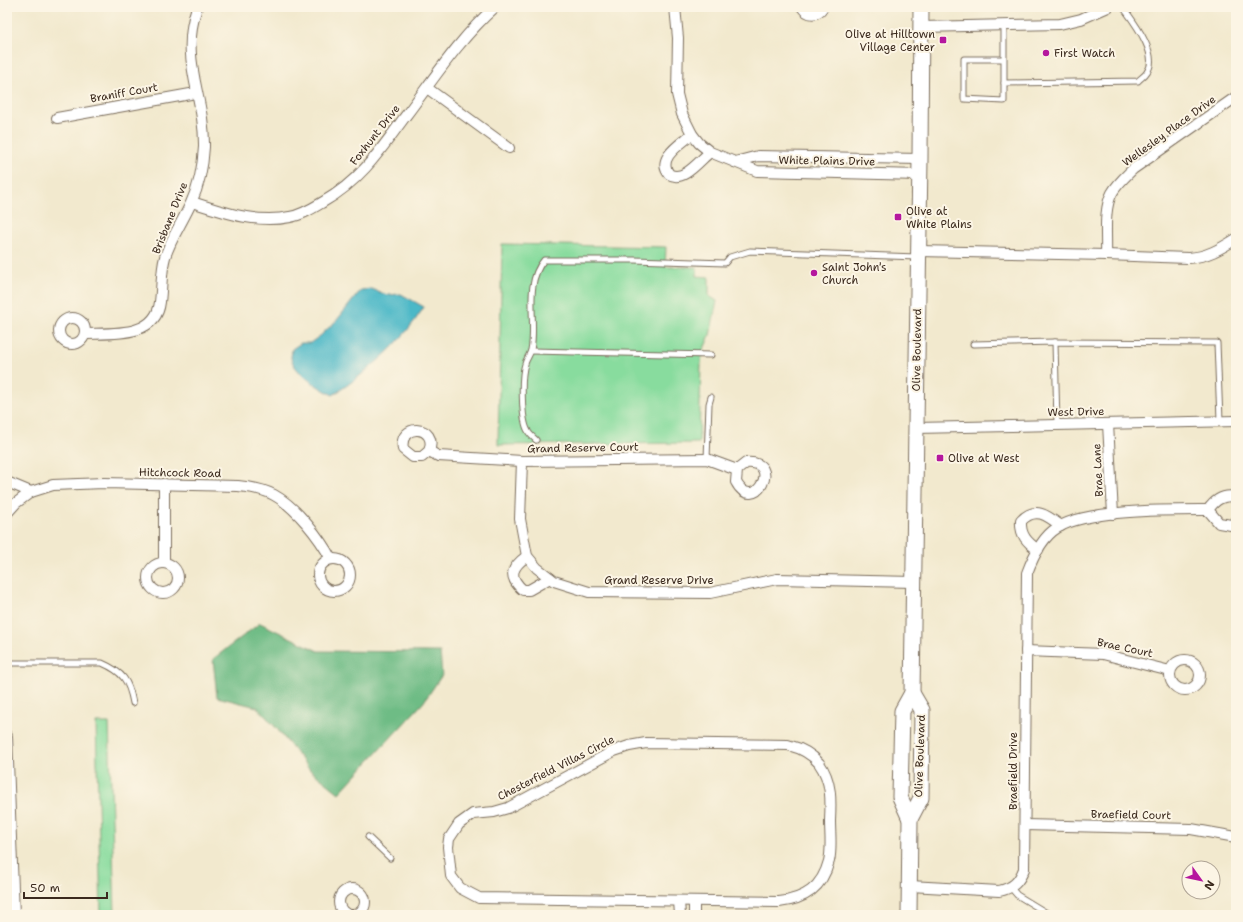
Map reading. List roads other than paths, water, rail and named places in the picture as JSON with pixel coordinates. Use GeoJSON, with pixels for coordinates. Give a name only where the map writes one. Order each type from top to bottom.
{"type":"FeatureCollection","features":[{"type":"Feature","properties":{"kind":"main road","name":"Olive Boulevard"},"geometry":{"type":"LineString","coordinates":[[909,915],[910,819],[900,798],[902,711],[912,693],[919,254],[921,7]]}},
{"type":"Feature","properties":{"kind":"main road","name":"Olive Boulevard"},"geometry":{"type":"LineString","coordinates":[[910,819],[921,798],[922,710],[912,693]]}},
{"type":"Feature","properties":{"kind":"street","name":"Brisbane Drive"},"geometry":{"type":"LineString","coordinates":[[85,334],[138,330],[150,323],[158,312],[165,257],[192,202],[201,172],[204,148],[203,120],[196,93],[190,57],[191,26],[197,7]]}},
{"type":"Feature","properties":{"kind":"street","name":"Foxhunt Drive"},"geometry":{"type":"LineString","coordinates":[[192,202],[231,215],[254,218],[291,217],[311,210],[334,196],[366,168],[466,36],[495,7]]}},
{"type":"Feature","properties":{"kind":"street","name":"White Plains Drive"},"geometry":{"type":"LineString","coordinates":[[675,7],[678,38],[677,94],[682,114],[692,134],[699,143],[710,152],[757,171],[920,175]]}},
{"type":"Feature","properties":{"kind":"street"},"geometry":{"type":"LineString","coordinates":[[802,7],[809,13],[815,14],[823,7]]}},
{"type":"Feature","properties":{"kind":"street"},"geometry":{"type":"LineString","coordinates":[[921,27],[1060,24],[1092,11],[1108,7]]}},
{"type":"Feature","properties":{"kind":"street"},"geometry":{"type":"LineString","coordinates":[[426,88],[509,148]]}},
{"type":"Feature","properties":{"kind":"street","name":"Braniff Court"},"geometry":{"type":"LineString","coordinates":[[57,118],[196,93]]}},
{"type":"Feature","properties":{"kind":"street","name":"Wellesley Place Drive"},"geometry":{"type":"LineString","coordinates":[[1106,255],[1107,209],[1112,193],[1121,181],[1133,170],[1236,97]]}},
{"type":"Feature","properties":{"kind":"street"},"geometry":{"type":"LineString","coordinates":[[692,134],[666,159],[664,166],[669,174],[676,177],[682,176],[710,152]]}},
{"type":"Feature","properties":{"kind":"street","name":"White Plains Drive"},"geometry":{"type":"LineString","coordinates":[[735,162],[758,156],[920,159]]}},
{"type":"Feature","properties":{"kind":"street"},"geometry":{"type":"LineString","coordinates":[[919,254],[1201,257],[1214,252],[1236,239]]}},
{"type":"Feature","properties":{"kind":"street","name":"West Drive"},"geometry":{"type":"LineString","coordinates":[[916,428],[1220,420],[1236,421]]}},
{"type":"Feature","properties":{"kind":"street","name":"Brae Lane"},"geometry":{"type":"LineString","coordinates":[[1108,424],[1113,514]]}},
{"type":"Feature","properties":{"kind":"street","name":"Grand Reserve Court"},"geometry":{"type":"LineString","coordinates":[[429,451],[438,456],[522,461],[707,459],[737,470]]}},
{"type":"Feature","properties":{"kind":"street"},"geometry":{"type":"LineString","coordinates":[[522,461],[520,519],[527,556],[518,563],[513,571],[513,578],[516,585],[522,590],[529,590],[550,578]]}},
{"type":"Feature","properties":{"kind":"street"},"geometry":{"type":"LineString","coordinates":[[7,482],[31,492]]}},
{"type":"Feature","properties":{"kind":"street","name":"Hitchcock Road"},"geometry":{"type":"LineString","coordinates":[[7,513],[16,502],[31,492],[65,483],[164,484],[258,488],[274,495],[287,504],[324,545],[331,559]]}},
{"type":"Feature","properties":{"kind":"street"},"geometry":{"type":"LineString","coordinates":[[164,484],[164,563]]}},
{"type":"Feature","properties":{"kind":"street"},"geometry":{"type":"LineString","coordinates":[[1236,497],[1229,495],[1223,496],[1208,510],[1219,523],[1228,525],[1236,522]]}},
{"type":"Feature","properties":{"kind":"street","name":"Braefield Drive"},"geometry":{"type":"LineString","coordinates":[[1011,888],[1020,879],[1024,869],[1027,573],[1032,558],[1048,537],[1061,526],[1070,522],[1113,514],[1147,511],[1208,510]]}},
{"type":"Feature","properties":{"kind":"street"},"geometry":{"type":"LineString","coordinates":[[1038,550],[1024,538],[1020,530],[1020,521],[1027,515],[1038,512],[1049,517],[1061,526]]}},
{"type":"Feature","properties":{"kind":"street","name":"Grand Reserve Drive"},"geometry":{"type":"LineString","coordinates":[[527,556],[537,568],[554,581],[590,592],[710,594],[777,579],[914,582]]}},
{"type":"Feature","properties":{"kind":"street","name":"Brae Court"},"geometry":{"type":"LineString","coordinates":[[1026,651],[1103,654],[1170,671]]}},
{"type":"Feature","properties":{"kind":"street"},"geometry":{"type":"LineString","coordinates":[[7,736],[14,915]]}},
{"type":"Feature","properties":{"kind":"street","name":"Chesterfield Villas Circle"},"geometry":{"type":"LineString","coordinates":[[635,744],[788,745],[801,749],[815,758],[826,774],[830,786],[830,853],[825,872],[812,891],[803,897],[779,902],[694,901],[479,898],[467,893],[455,883],[451,876],[448,847],[449,839],[459,824],[466,817],[508,808],[614,751],[635,744]]}},
{"type":"Feature","properties":{"kind":"street","name":"Braefield Court"},"geometry":{"type":"LineString","coordinates":[[1025,825],[1191,829],[1236,837]]}},
{"type":"Feature","properties":{"kind":"street"},"geometry":{"type":"LineString","coordinates":[[910,886],[999,891],[1011,888]]}},
{"type":"Feature","properties":{"kind":"street"},"geometry":{"type":"LineString","coordinates":[[680,901],[680,915]]}},
{"type":"Feature","properties":{"kind":"street"},"geometry":{"type":"LineString","coordinates":[[694,901],[694,915]]}},
{"type":"Feature","properties":{"kind":"lane"},"geometry":{"type":"LineString","coordinates":[[1004,83],[1138,81],[1148,72],[1150,58],[1147,42],[1123,7]]}},
{"type":"Feature","properties":{"kind":"lane"},"geometry":{"type":"LineString","coordinates":[[1004,25],[1004,59],[1004,83],[1004,100],[964,100],[964,59],[1004,59]]}},
{"type":"Feature","properties":{"kind":"lane"},"geometry":{"type":"LineString","coordinates":[[536,440],[527,431],[523,414],[525,363],[531,351],[533,288],[535,274],[544,260],[634,260],[725,263],[730,257],[750,251],[919,254]]}},
{"type":"Feature","properties":{"kind":"lane"},"geometry":{"type":"LineString","coordinates":[[1055,342],[1057,425]]}},
{"type":"Feature","properties":{"kind":"lane"},"geometry":{"type":"LineString","coordinates":[[973,344],[1055,342],[1217,343],[1220,420]]}},
{"type":"Feature","properties":{"kind":"lane"},"geometry":{"type":"LineString","coordinates":[[531,351],[711,355]]}},
{"type":"Feature","properties":{"kind":"lane"},"geometry":{"type":"LineString","coordinates":[[707,459],[711,397]]}},
{"type":"Feature","properties":{"kind":"lane"},"geometry":{"type":"LineString","coordinates":[[7,663],[102,664],[116,669],[124,678],[133,703]]}},
{"type":"Feature","properties":{"kind":"lane"},"geometry":{"type":"LineString","coordinates":[[368,837],[390,858]]}},
{"type":"Feature","properties":{"kind":"lane"},"geometry":{"type":"LineString","coordinates":[[1011,888],[1017,895],[1050,915]]}},
{"type":"Feature","properties":{"kind":"water"},"geometry":{"type":"Polygon","coordinates":[[[372,289],[387,295],[401,294],[424,307],[395,345],[372,366],[333,395],[302,375],[293,364],[291,358],[292,349],[301,343],[310,343],[320,336],[337,320],[361,290],[372,289]]]}},
{"type":"Feature","properties":{"kind":"place","name":"Olive at Hilltown Village Center"},"geometry":{"type":"Point","coordinates":[943,40]}},
{"type":"Feature","properties":{"kind":"place","name":"First Watch"},"geometry":{"type":"Point","coordinates":[1046,53]}},
{"type":"Feature","properties":{"kind":"place","name":"Olive at White Plains"},"geometry":{"type":"Point","coordinates":[898,217]}},
{"type":"Feature","properties":{"kind":"place","name":"Saint John's Church"},"geometry":{"type":"Point","coordinates":[814,273]}},
{"type":"Feature","properties":{"kind":"place","name":"Olive at West"},"geometry":{"type":"Point","coordinates":[940,458]}}]}
